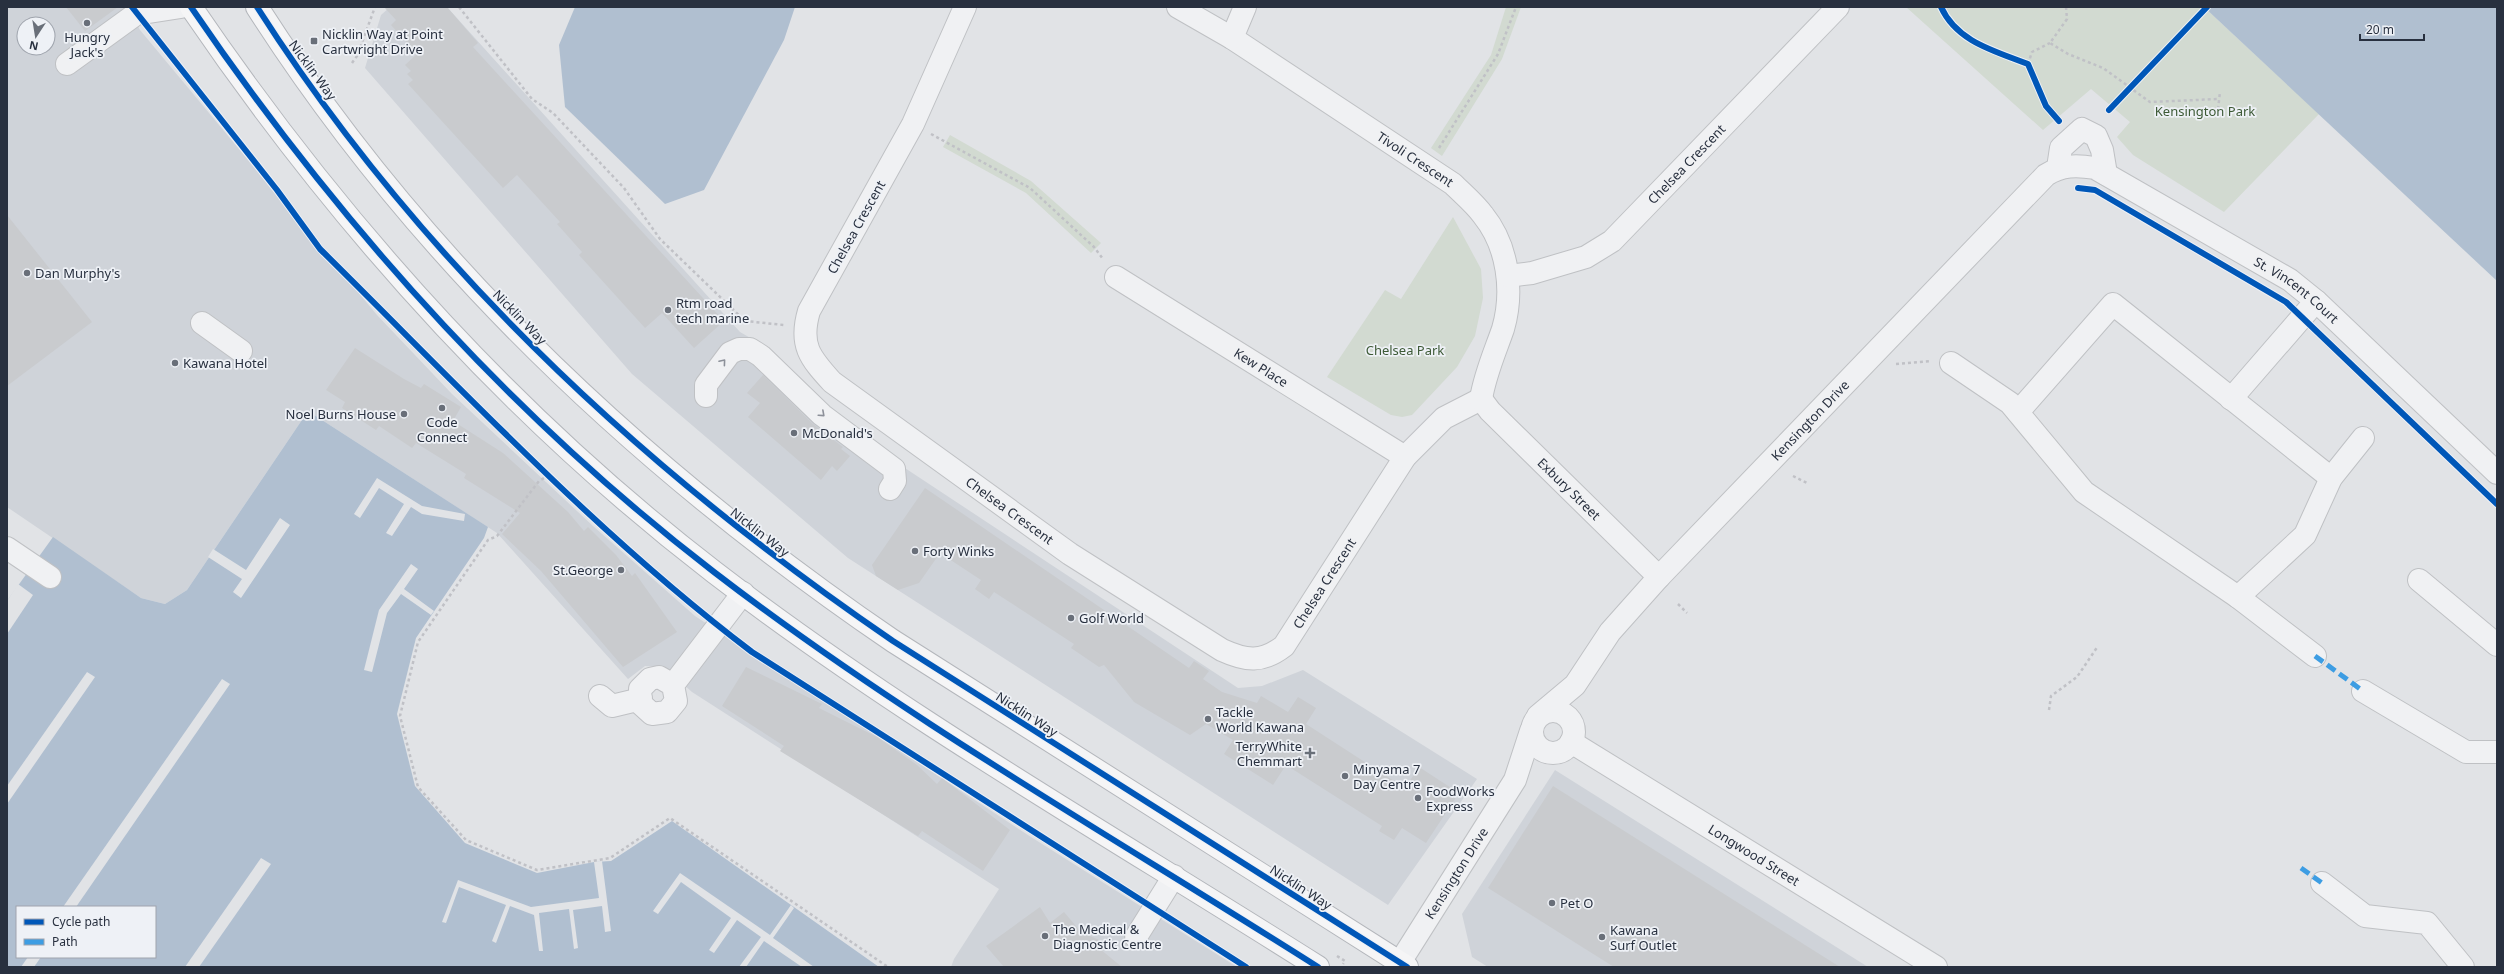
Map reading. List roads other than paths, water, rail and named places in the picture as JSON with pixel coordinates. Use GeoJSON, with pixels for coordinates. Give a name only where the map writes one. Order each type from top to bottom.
{"type":"FeatureCollection","features":[{"type":"Feature","properties":{"kind":"highway"},"geometry":{"type":"LineString","coordinates":[[191,7],[258,104],[322,187],[434,315],[488,371],[590,467],[708,567],[839,664],[1318,967]]}},
{"type":"Feature","properties":{"kind":"highway","name":"Nicklin Way"},"geometry":{"type":"LineString","coordinates":[[257,7],[320,99],[418,223],[535,349],[642,450],[693,493],[822,593],[893,641],[1401,965]]}},
{"type":"Feature","properties":{"kind":"street"},"geometry":{"type":"LineString","coordinates":[[118,7],[114,18],[65,61],[136,14],[181,7]]}},
{"type":"Feature","properties":{"kind":"street","name":"Chelsea Crescent"},"geometry":{"type":"LineString","coordinates":[[965,7],[913,124],[809,311],[804,328],[805,346],[817,365],[832,382],[1070,554],[1222,650],[1240,658],[1258,659],[1274,654],[1284,646],[1405,457],[1444,418],[1481,399]]}},
{"type":"Feature","properties":{"kind":"street","name":"Tivoli Crescent"},"geometry":{"type":"LineString","coordinates":[[1178,7],[1232,38],[1428,166],[1453,184],[1484,215],[1502,248],[1508,276],[1508,306],[1503,327],[1484,378],[1481,399]]}},
{"type":"Feature","properties":{"kind":"street"},"geometry":{"type":"LineString","coordinates":[[1232,38],[1245,7]]}},
{"type":"Feature","properties":{"kind":"street","name":"Chelsea Crescent"},"geometry":{"type":"LineString","coordinates":[[1508,276],[1532,273],[1586,257],[1612,241],[1838,7]]}},
{"type":"Feature","properties":{"kind":"street"},"geometry":{"type":"LineString","coordinates":[[2058,168],[2061,148],[2082,129],[2096,136],[2102,150],[2106,174]]}},
{"type":"Feature","properties":{"kind":"street","name":"St. Vincent Court"},"geometry":{"type":"LineString","coordinates":[[2058,168],[2078,165],[2095,168],[2290,280],[2316,301],[2497,474]]}},
{"type":"Feature","properties":{"kind":"street","name":"Kensington Drive"},"geometry":{"type":"LineString","coordinates":[[1401,965],[1515,780],[1535,723],[1575,685],[1610,632],[1659,577],[2046,175],[2058,168]]}},
{"type":"Feature","properties":{"kind":"street","name":"Kew Place"},"geometry":{"type":"LineString","coordinates":[[1116,277],[1405,457]]}},
{"type":"Feature","properties":{"kind":"street"},"geometry":{"type":"LineString","coordinates":[[2231,399],[2316,301]]}},
{"type":"Feature","properties":{"kind":"street"},"geometry":{"type":"LineString","coordinates":[[2018,412],[2113,304],[2331,478]]}},
{"type":"Feature","properties":{"kind":"street"},"geometry":{"type":"LineString","coordinates":[[202,323],[241,351]]}},
{"type":"Feature","properties":{"kind":"street"},"geometry":{"type":"LineString","coordinates":[[706,396],[706,385],[730,353],[739,349],[750,349],[761,356],[822,415],[894,469],[895,481],[890,489]]}},
{"type":"Feature","properties":{"kind":"street"},"geometry":{"type":"LineString","coordinates":[[1951,363],[2010,403],[2084,492],[2238,597],[2315,656]]}},
{"type":"Feature","properties":{"kind":"street","name":"Exbury Street"},"geometry":{"type":"LineString","coordinates":[[1481,399],[1490,411],[1659,577]]}},
{"type":"Feature","properties":{"kind":"street"},"geometry":{"type":"LineString","coordinates":[[2238,597],[2305,535],[2331,478],[2362,438]]}},
{"type":"Feature","properties":{"kind":"street"},"geometry":{"type":"LineString","coordinates":[[7,548],[50,577]]}},
{"type":"Feature","properties":{"kind":"street"},"geometry":{"type":"LineString","coordinates":[[2419,580],[2497,645]]}},
{"type":"Feature","properties":{"kind":"street"},"geometry":{"type":"LineString","coordinates":[[600,696],[612,706],[641,699],[641,704],[652,714],[667,712],[676,701],[673,685],[743,593]]}},
{"type":"Feature","properties":{"kind":"street","name":"Kensington Drive"},"geometry":{"type":"LineString","coordinates":[[1568,717],[1575,685]]}},
{"type":"Feature","properties":{"kind":"street"},"geometry":{"type":"LineString","coordinates":[[2363,691],[2466,752],[2497,752]]}},
{"type":"Feature","properties":{"kind":"street"},"geometry":{"type":"LineString","coordinates":[[1554,710],[1568,717],[1573,725],[1574,734],[1571,742],[1559,752],[1550,753],[1536,745],[1535,723],[1554,710]]}},
{"type":"Feature","properties":{"kind":"street","name":"Longwood Street"},"geometry":{"type":"LineString","coordinates":[[1571,742],[1936,967]]}},
{"type":"Feature","properties":{"kind":"street","name":"Kensington Drive"},"geometry":{"type":"LineString","coordinates":[[1515,780],[1550,753]]}},
{"type":"Feature","properties":{"kind":"street"},"geometry":{"type":"LineString","coordinates":[[1136,938],[1174,876]]}},
{"type":"Feature","properties":{"kind":"street"},"geometry":{"type":"LineString","coordinates":[[2322,883],[2365,916],[2427,923],[2463,967]]}},
{"type":"Feature","properties":{"kind":"water"},"geometry":{"type":"Polygon","coordinates":[[[575,7],[795,7],[784,40],[704,190],[665,204],[565,107],[559,45],[575,7]]]}},
{"type":"Feature","properties":{"kind":"water"},"geometry":{"type":"Polygon","coordinates":[[[2204,7],[2497,7],[2497,281],[2204,7]]]}},
{"type":"Feature","properties":{"kind":"water"},"geometry":{"type":"Polygon","coordinates":[[[308,411],[488,527],[484,538],[416,638],[397,714],[415,786],[465,843],[537,873],[594,862],[611,861],[672,821],[879,967],[7,967],[7,601],[53,537],[141,598],[165,604],[187,590],[308,411]]]}},
{"type":"Feature","properties":{"kind":"place","name":"Hungry Jack's"},"geometry":{"type":"Point","coordinates":[87,23]}},
{"type":"Feature","properties":{"kind":"place","name":"Nicklin Way at Point Cartwright Drive"},"geometry":{"type":"Point","coordinates":[314,41]}},
{"type":"Feature","properties":{"kind":"place","name":"Dan Murphy's"},"geometry":{"type":"Point","coordinates":[27,273]}},
{"type":"Feature","properties":{"kind":"place","name":"Rtm road tech marine"},"geometry":{"type":"Point","coordinates":[668,310]}},
{"type":"Feature","properties":{"kind":"place","name":"Kawana Hotel"},"geometry":{"type":"Point","coordinates":[175,363]}},
{"type":"Feature","properties":{"kind":"place","name":"Code Connect"},"geometry":{"type":"Point","coordinates":[442,408]}},
{"type":"Feature","properties":{"kind":"place","name":"Noel Burns House"},"geometry":{"type":"Point","coordinates":[404,414]}},
{"type":"Feature","properties":{"kind":"place","name":"McDonald's"},"geometry":{"type":"Point","coordinates":[794,433]}},
{"type":"Feature","properties":{"kind":"place","name":"Forty Winks"},"geometry":{"type":"Point","coordinates":[915,551]}},
{"type":"Feature","properties":{"kind":"place","name":"St.George"},"geometry":{"type":"Point","coordinates":[621,570]}},
{"type":"Feature","properties":{"kind":"place","name":"Golf World"},"geometry":{"type":"Point","coordinates":[1071,618]}},
{"type":"Feature","properties":{"kind":"place","name":"Tackle World Kawana"},"geometry":{"type":"Point","coordinates":[1208,719]}},
{"type":"Feature","properties":{"kind":"place","name":"TerryWhite Chemmart"},"geometry":{"type":"Point","coordinates":[1310,753]}},
{"type":"Feature","properties":{"kind":"place","name":"Minyama 7 Day Centre"},"geometry":{"type":"Point","coordinates":[1345,776]}},
{"type":"Feature","properties":{"kind":"place","name":"FoodWorks Express"},"geometry":{"type":"Point","coordinates":[1418,798]}},
{"type":"Feature","properties":{"kind":"place","name":"Pet O"},"geometry":{"type":"Point","coordinates":[1552,903]}},
{"type":"Feature","properties":{"kind":"place","name":"The Medical & Diagnostic Centre"},"geometry":{"type":"Point","coordinates":[1045,936]}},
{"type":"Feature","properties":{"kind":"place","name":"Kawana Surf Outlet"},"geometry":{"type":"Point","coordinates":[1602,937]}},
{"type":"Feature","properties":{"kind":"park label","name":"Kensington Park"},"geometry":{"type":"Point","coordinates":[2205,111]}},
{"type":"Feature","properties":{"kind":"park label","name":"Chelsea Park"},"geometry":{"type":"Point","coordinates":[1405,350]}}]}
